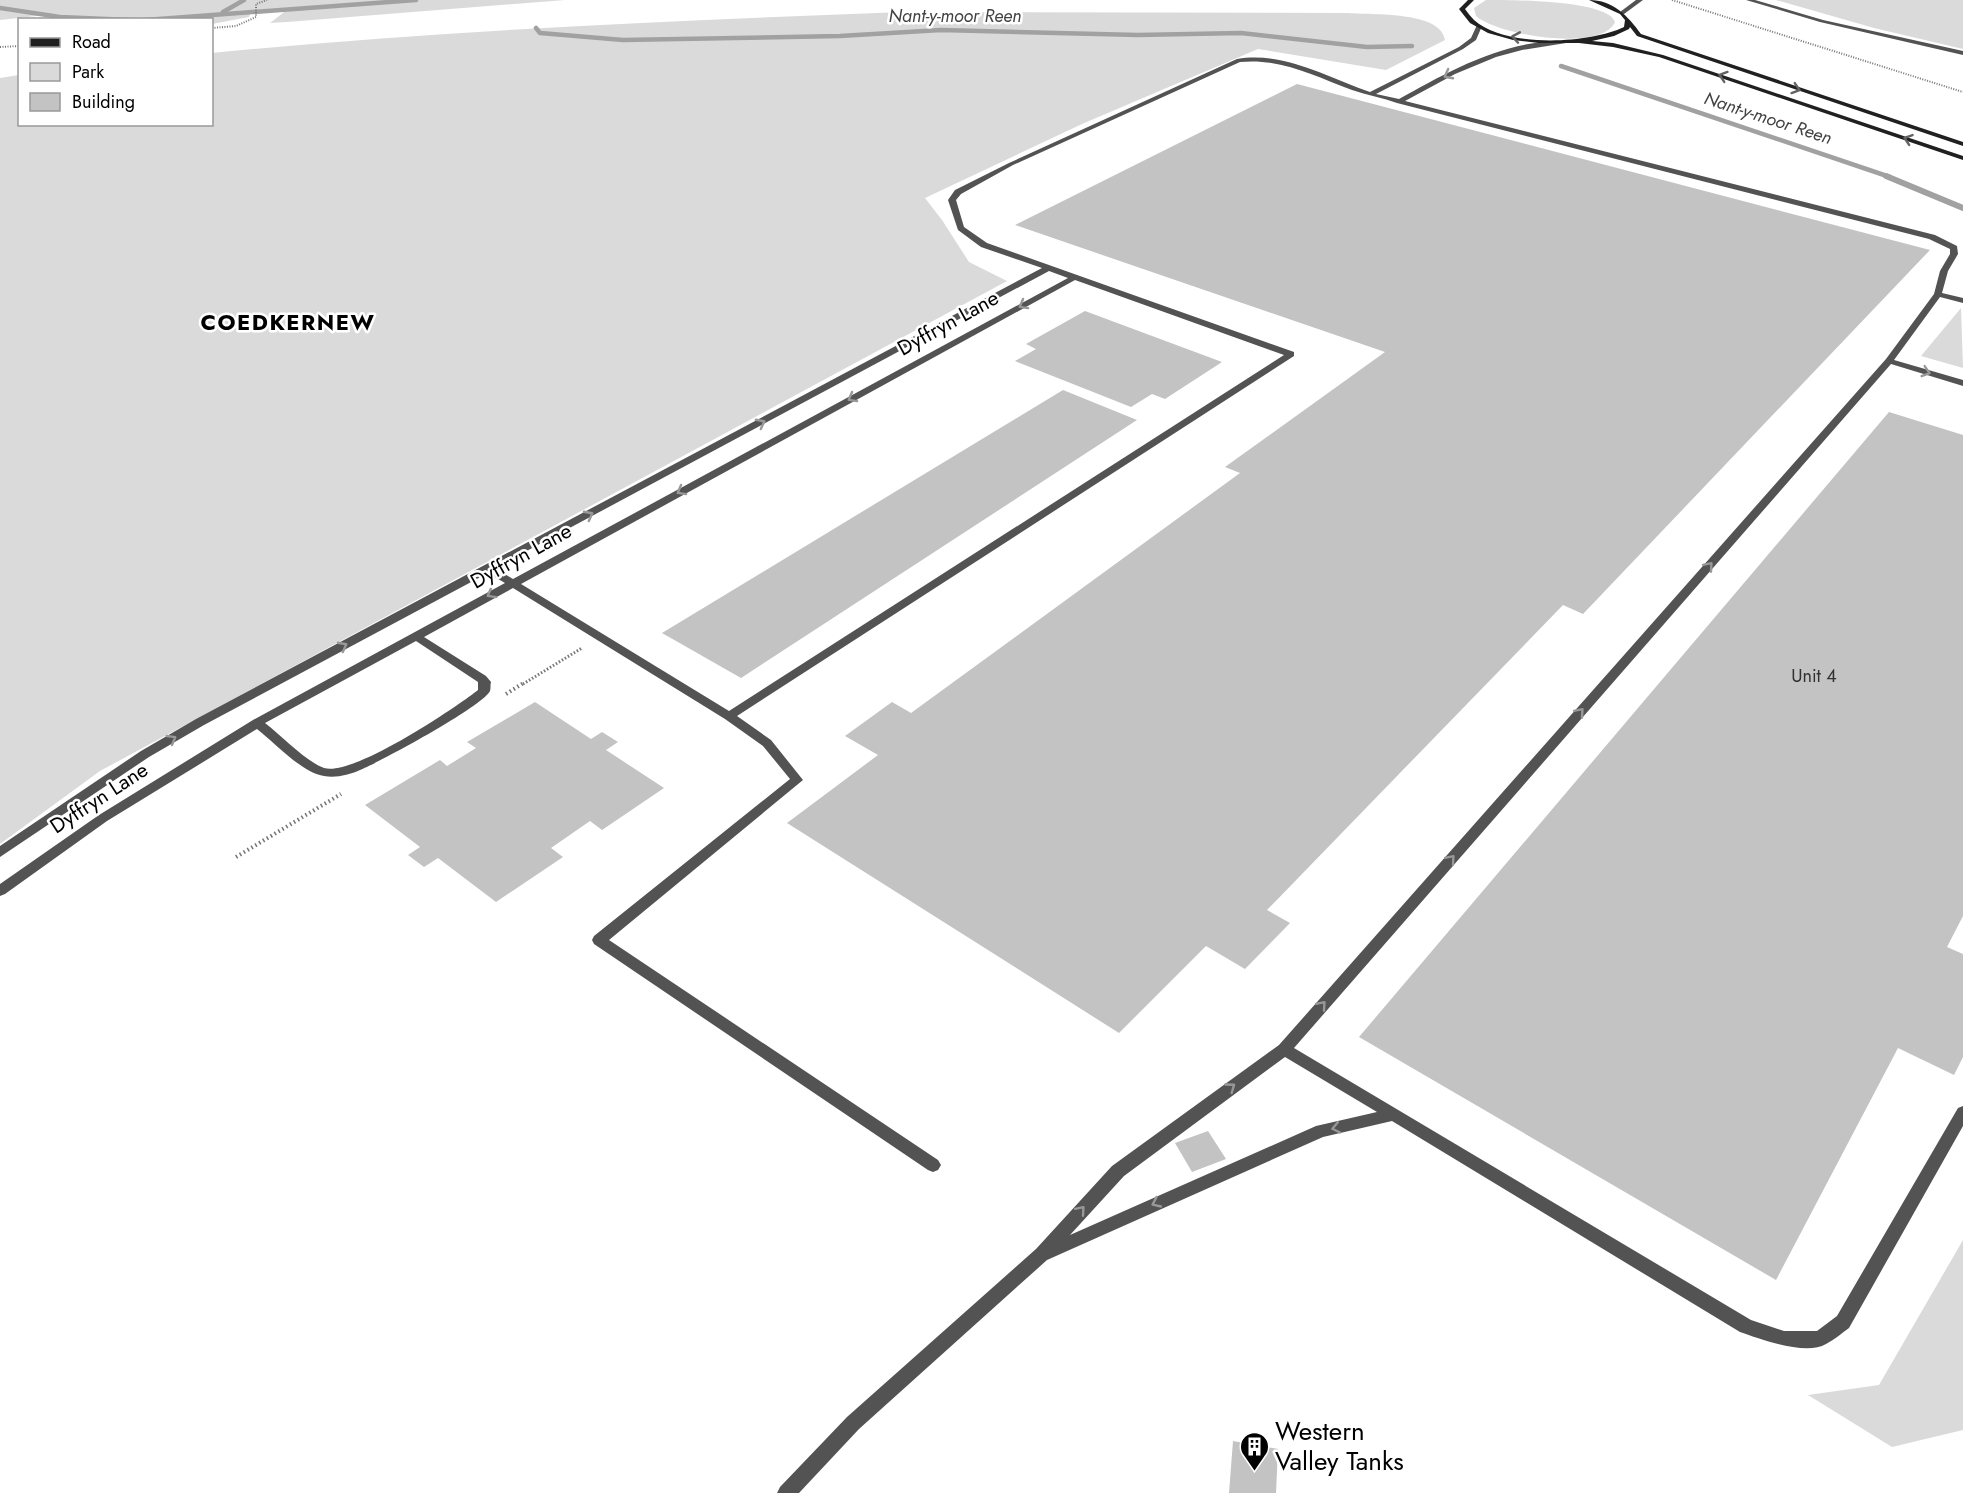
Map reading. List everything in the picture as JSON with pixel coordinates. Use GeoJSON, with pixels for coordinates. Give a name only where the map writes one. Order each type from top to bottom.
{"type":"FeatureCollection","features":[{"type":"Feature","properties":{"kind":"street"},"geometry":{"type":"LineString","coordinates":[[1471,0],[1462,9],[1465,18],[1479,26],[1507,36],[1613,45],[1661,56],[1963,158]]}},
{"type":"Feature","properties":{"kind":"street"},"geometry":{"type":"LineString","coordinates":[[1592,0],[1622,13],[1639,35],[1963,144]]}},
{"type":"Feature","properties":{"kind":"street"},"geometry":{"type":"LineString","coordinates":[[1623,0],[1639,0]]}},
{"type":"Feature","properties":{"kind":"street"},"geometry":{"type":"LineString","coordinates":[[1622,13],[1639,0]]}},
{"type":"Feature","properties":{"kind":"street"},"geometry":{"type":"LineString","coordinates":[[1749,0],[1822,21],[1963,53]]}},
{"type":"Feature","properties":{"kind":"street"},"geometry":{"type":"LineString","coordinates":[[1582,42],[1618,34],[1627,28],[1628,20]]}},
{"type":"Feature","properties":{"kind":"street"},"geometry":{"type":"LineString","coordinates":[[1370,94],[1461,48],[1474,39],[1479,26]]}},
{"type":"Feature","properties":{"kind":"street"},"geometry":{"type":"LineString","coordinates":[[1399,102],[1451,73],[1491,56],[1512,50],[1564,42]]}},
{"type":"Feature","properties":{"kind":"street"},"geometry":{"type":"LineString","coordinates":[[729,716],[1291,354],[984,245],[961,228],[952,200],[953,196],[1011,164],[1239,60],[1256,58],[1280,61],[1370,94],[1946,242],[1954,248],[1954,254],[1944,271],[1938,294],[1889,361],[1284,1049],[1118,1172],[1042,1254],[853,1423],[786,1493]]}},
{"type":"Feature","properties":{"kind":"street","name":"Dyffryn Lane"},"geometry":{"type":"LineString","coordinates":[[0,852],[66,806],[191,728],[1049,268]]}},
{"type":"Feature","properties":{"kind":"street","name":"Dyffryn Lane"},"geometry":{"type":"LineString","coordinates":[[0,891],[103,818],[257,723],[1075,277]]}},
{"type":"Feature","properties":{"kind":"street"},"geometry":{"type":"LineString","coordinates":[[1938,294],[1963,301]]}},
{"type":"Feature","properties":{"kind":"street"},"geometry":{"type":"LineString","coordinates":[[1889,361],[1963,383]]}},
{"type":"Feature","properties":{"kind":"street"},"geometry":{"type":"LineString","coordinates":[[489,569],[729,716],[767,743],[797,780],[598,940],[933,1165]]}},
{"type":"Feature","properties":{"kind":"street"},"geometry":{"type":"LineString","coordinates":[[257,723],[324,773],[344,773],[368,764],[470,703],[484,690],[485,682],[482,679],[415,636]]}},
{"type":"Feature","properties":{"kind":"street"},"geometry":{"type":"LineString","coordinates":[[1284,1049],[1746,1326],[1784,1340],[1820,1339],[1843,1322],[1962,1118]]}},
{"type":"Feature","properties":{"kind":"street"},"geometry":{"type":"LineString","coordinates":[[1042,1254],[1321,1131],[1393,1115]]}},
{"type":"Feature","properties":{"kind":"path"},"geometry":{"type":"LineString","coordinates":[[213,28],[236,26],[256,17],[256,4],[267,0]]}},
{"type":"Feature","properties":{"kind":"path"},"geometry":{"type":"LineString","coordinates":[[1672,0],[1963,92]]}},
{"type":"Feature","properties":{"kind":"path"},"geometry":{"type":"LineString","coordinates":[[0,47],[18,46]]}},
{"type":"Feature","properties":{"kind":"green space"},"geometry":{"type":"Polygon","coordinates":[[[0,0],[565,0],[270,23],[288,9],[251,12],[249,17],[213,24],[213,18],[58,18],[46,15],[0,20],[0,0]]]}},
{"type":"Feature","properties":{"kind":"green space"},"geometry":{"type":"Polygon","coordinates":[[[1486,0],[1578,5],[1595,9],[1608,15],[1615,22],[1606,31],[1590,37],[1548,38],[1487,23],[1476,16],[1474,8],[1486,0]]]}},
{"type":"Feature","properties":{"kind":"green space"},"geometry":{"type":"Polygon","coordinates":[[[1776,0],[1963,0],[1963,49],[1874,28],[1776,0]]]}},
{"type":"Feature","properties":{"kind":"green space"},"geometry":{"type":"Polygon","coordinates":[[[903,12],[1348,13],[1419,19],[1432,24],[1441,31],[1445,40],[1386,70],[1258,49],[1082,124],[925,198],[969,262],[1007,281],[100,771],[0,844],[0,78],[18,75],[18,126],[213,126],[213,53],[471,32],[903,12]]]}},
{"type":"Feature","properties":{"kind":"green space"},"geometry":{"type":"Polygon","coordinates":[[[1961,308],[1963,368],[1921,356],[1961,308]]]}},
{"type":"Feature","properties":{"kind":"green space"},"geometry":{"type":"Polygon","coordinates":[[[1963,1240],[1963,1430],[1892,1447],[1808,1395],[1879,1385],[1963,1240]]]}},
{"type":"Feature","properties":{"kind":"building"},"geometry":{"type":"Polygon","coordinates":[[[1297,84],[1930,250],[1583,614],[1563,605],[1267,910],[1290,923],[1245,969],[1206,946],[1119,1033],[787,823],[878,755],[845,736],[892,702],[911,713],[1240,473],[1225,467],[1385,352],[1015,225],[1297,84]]]}},
{"type":"Feature","properties":{"kind":"building"},"geometry":{"type":"Polygon","coordinates":[[[1085,311],[1222,362],[1165,399],[1152,394],[1131,407],[1015,361],[1036,349],[1026,344],[1085,311]]]}},
{"type":"Feature","properties":{"kind":"building"},"geometry":{"type":"Polygon","coordinates":[[[1063,390],[1137,420],[741,678],[662,633],[1063,390]]]}},
{"type":"Feature","properties":{"kind":"building"},"geometry":{"type":"Polygon","coordinates":[[[1889,412],[1963,435],[1963,916],[1947,947],[1963,954],[1963,1057],[1954,1075],[1898,1048],[1776,1280],[1359,1037],[1889,412]]]}},
{"type":"Feature","properties":{"kind":"building"},"geometry":{"type":"Polygon","coordinates":[[[535,702],[591,739],[602,732],[618,742],[606,750],[664,788],[602,830],[590,821],[551,848],[563,857],[496,902],[438,858],[424,867],[408,855],[420,847],[365,805],[440,760],[447,766],[476,748],[467,742],[535,702]]]}},
{"type":"Feature","properties":{"kind":"building"},"geometry":{"type":"Polygon","coordinates":[[[1208,1131],[1226,1159],[1192,1172],[1175,1143],[1208,1131]]]}},
{"type":"Feature","properties":{"kind":"building","name":"Western Valley Tanks"},"geometry":{"type":"Polygon","coordinates":[[[1233,1441],[1278,1449],[1276,1493],[1229,1493],[1233,1441]]]}},
{"type":"Feature","properties":{"kind":"waterway"},"geometry":{"type":"LineString","coordinates":[[223,12],[244,0]]}},
{"type":"Feature","properties":{"kind":"waterway","name":"Nant-y-moor Reen"},"geometry":{"type":"LineString","coordinates":[[172,18],[416,0]]}},
{"type":"Feature","properties":{"kind":"waterway","name":"Nant-y-moor Reen"},"geometry":{"type":"LineString","coordinates":[[0,8],[83,18]]}},
{"type":"Feature","properties":{"kind":"waterway","name":"Nant-y-moor Reen"},"geometry":{"type":"LineString","coordinates":[[536,28],[540,33],[623,40],[840,36],[941,30],[1138,35],[1241,33],[1367,47],[1412,46]]}},
{"type":"Feature","properties":{"kind":"waterway","name":"Nant-y-moor Reen"},"geometry":{"type":"LineString","coordinates":[[1561,66],[1890,177]]}},
{"type":"Feature","properties":{"kind":"waterway","name":"Nant-y-moor Reen"},"geometry":{"type":"LineString","coordinates":[[1886,176],[1963,208]]}},
{"type":"Feature","properties":{"kind":"place","name":"Western Valley Tanks"},"geometry":{"type":"Point","coordinates":[1254,1472]}},
{"type":"Feature","properties":{"kind":"district","name":"COEDKERNEW"},"geometry":{"type":"Point","coordinates":[288,322]}}]}
